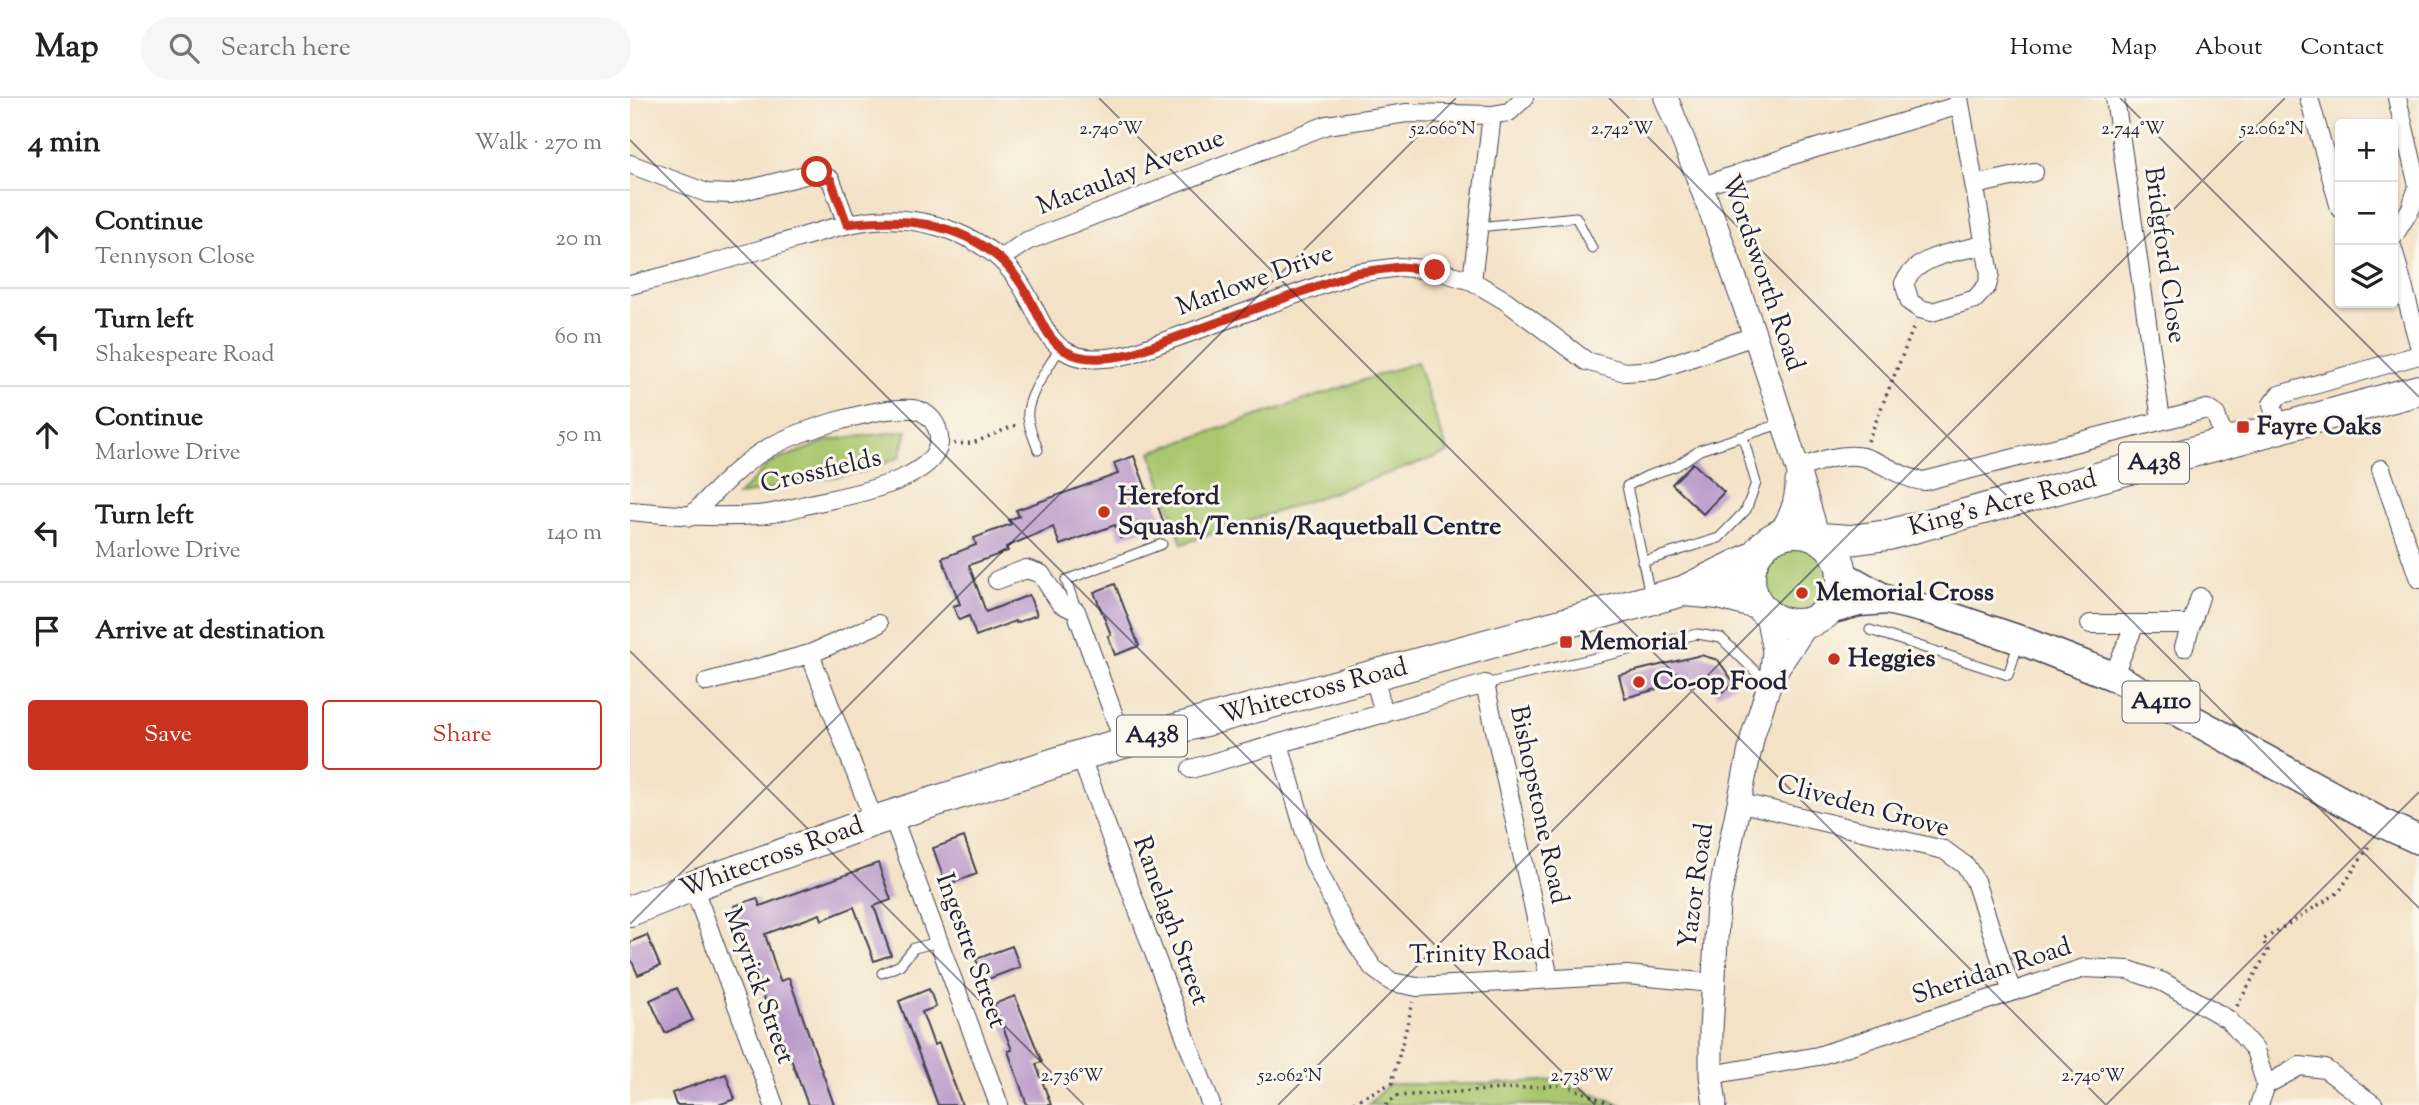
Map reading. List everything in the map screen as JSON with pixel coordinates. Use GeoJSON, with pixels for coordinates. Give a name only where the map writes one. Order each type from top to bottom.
{"type":"FeatureCollection","features":[{"type":"Feature","properties":{"kind":"highway","name":"King's Acre Road"},"geometry":{"type":"LineString","coordinates":[[1819,538],[1850,540],[1888,535],[2419,390]]}},
{"type":"Feature","properties":{"kind":"highway","name":"A438"},"geometry":{"type":"LineString","coordinates":[[1755,556],[1766,543],[1777,536],[1793,532],[1819,538]]}},
{"type":"Feature","properties":{"kind":"highway","name":"King's Acre Road"},"geometry":{"type":"LineString","coordinates":[[1842,572],[1862,550],[1888,535]]}},
{"type":"Feature","properties":{"kind":"highway"},"geometry":{"type":"LineString","coordinates":[[1819,538],[1834,552],[1842,572]]}},
{"type":"Feature","properties":{"kind":"highway"},"geometry":{"type":"LineString","coordinates":[[1755,556],[1750,579],[1762,609]]}},
{"type":"Feature","properties":{"kind":"highway","name":"Whitecross Road"},"geometry":{"type":"LineString","coordinates":[[630,911],[883,818],[1080,755],[1684,591],[1755,556]]}},
{"type":"Feature","properties":{"kind":"highway","name":"A438"},"geometry":{"type":"LineString","coordinates":[[1762,609],[1787,623],[1818,616],[1840,590],[1842,572]]}},
{"type":"Feature","properties":{"kind":"highway","name":"Whitecross Road"},"geometry":{"type":"LineString","coordinates":[[1684,591],[1719,594],[1762,609]]}},
{"type":"Feature","properties":{"kind":"main road","name":"A4110"},"geometry":{"type":"LineString","coordinates":[[1842,572],[1887,600]]}},
{"type":"Feature","properties":{"kind":"main road","name":"A4110"},"geometry":{"type":"LineString","coordinates":[[1818,616],[1859,602],[1887,600],[1934,611],[2020,640],[2113,676],[2419,841]]}},
{"type":"Feature","properties":{"kind":"street"},"geometry":{"type":"LineString","coordinates":[[1472,281],[1492,115],[1509,112],[1524,98]]}},
{"type":"Feature","properties":{"kind":"street","name":"Wordsworth Road"},"geometry":{"type":"LineString","coordinates":[[1666,98],[1703,186],[1757,335],[1819,538]]}},
{"type":"Feature","properties":{"kind":"street","name":"Bridgford Close"},"geometry":{"type":"LineString","coordinates":[[2115,98],[2161,420]]}},
{"type":"Feature","properties":{"kind":"street"},"geometry":{"type":"LineString","coordinates":[[2309,98],[2335,190]]}},
{"type":"Feature","properties":{"kind":"street"},"geometry":{"type":"LineString","coordinates":[[2397,98],[2418,186],[2411,208],[2398,229]]}},
{"type":"Feature","properties":{"kind":"street"},"geometry":{"type":"LineString","coordinates":[[1703,186],[1959,102],[1990,274],[1987,286],[1975,299],[1932,312],[1920,309],[1910,302],[1904,283],[1910,271],[1923,261],[1983,245]]}},
{"type":"Feature","properties":{"kind":"street","name":"Macaulay Avenue"},"geometry":{"type":"LineString","coordinates":[[1000,259],[1027,241],[1327,125],[1407,113],[1492,115]]}},
{"type":"Feature","properties":{"kind":"street"},"geometry":{"type":"LineString","coordinates":[[630,164],[708,193],[731,194],[817,172],[831,180],[847,224]]}},
{"type":"Feature","properties":{"kind":"street"},"geometry":{"type":"LineString","coordinates":[[1975,185],[2034,172]]}},
{"type":"Feature","properties":{"kind":"street"},"geometry":{"type":"LineString","coordinates":[[630,285],[689,271],[847,224],[881,219],[913,221],[954,232],[1000,259],[1023,287],[1045,330],[1060,348]]}},
{"type":"Feature","properties":{"kind":"street","name":"Marlowe Drive"},"geometry":{"type":"LineString","coordinates":[[1060,348],[1085,359],[1105,359],[1130,354],[1354,273],[1400,267],[1435,270],[1472,281],[1506,301],[1587,360],[1625,372],[1656,370],[1757,335]]}},
{"type":"Feature","properties":{"kind":"street"},"geometry":{"type":"LineString","coordinates":[[2398,267],[2419,345]]}},
{"type":"Feature","properties":{"kind":"street"},"geometry":{"type":"LineString","coordinates":[[2279,429],[2272,404],[2278,395],[2419,355]]}},
{"type":"Feature","properties":{"kind":"street","name":"Crossfields"},"geometry":{"type":"LineString","coordinates":[[630,511],[690,517],[760,515],[875,489],[906,478],[930,459],[937,445],[937,429],[928,415],[914,409],[869,414],[816,428],[769,447],[733,474],[690,517]]}},
{"type":"Feature","properties":{"kind":"street"},"geometry":{"type":"LineString","coordinates":[[1798,469],[1842,456],[1862,457],[1913,480],[1924,481],[2207,409],[2217,415],[2225,443]]}},
{"type":"Feature","properties":{"kind":"street","name":"Wordsworth Road"},"geometry":{"type":"LineString","coordinates":[[1777,536],[1791,515],[1797,499],[1798,469]]}},
{"type":"Feature","properties":{"kind":"street"},"geometry":{"type":"LineString","coordinates":[[2381,469],[2419,579]]}},
{"type":"Feature","properties":{"kind":"street"},"geometry":{"type":"LineString","coordinates":[[997,580],[1026,569],[1041,574],[1060,604],[1076,611],[1124,743]]}},
{"type":"Feature","properties":{"kind":"street"},"geometry":{"type":"LineString","coordinates":[[2184,647],[2200,597]]}},
{"type":"Feature","properties":{"kind":"street","name":"Yazor Road"},"geometry":{"type":"LineString","coordinates":[[1715,1105],[1711,1075],[1712,983],[1718,904],[1737,802],[1753,735],[1771,679],[1774,651],[1762,609]]}},
{"type":"Feature","properties":{"kind":"street","name":"Yazor Road"},"geometry":{"type":"LineString","coordinates":[[1771,679],[1818,616]]}},
{"type":"Feature","properties":{"kind":"street"},"geometry":{"type":"LineString","coordinates":[[707,682],[810,654],[878,624]]}},
{"type":"Feature","properties":{"kind":"street"},"geometry":{"type":"LineString","coordinates":[[2090,624],[2191,624]]}},
{"type":"Feature","properties":{"kind":"street"},"geometry":{"type":"LineString","coordinates":[[2113,676],[2135,624]]}},
{"type":"Feature","properties":{"kind":"street","name":"Ingestre Street"},"geometry":{"type":"LineString","coordinates":[[810,654],[939,942],[999,1105]]}},
{"type":"Feature","properties":{"kind":"street"},"geometry":{"type":"LineString","coordinates":[[1374,676],[1384,714]]}},
{"type":"Feature","properties":{"kind":"street"},"geometry":{"type":"LineString","coordinates":[[1191,769],[1485,684]]}},
{"type":"Feature","properties":{"kind":"street","name":"Bishopstone Road"},"geometry":{"type":"LineString","coordinates":[[1485,684],[1549,978]]}},
{"type":"Feature","properties":{"kind":"street","name":"Trinity Road"},"geometry":{"type":"LineString","coordinates":[[1279,744],[1313,860],[1345,926],[1373,968],[1392,982],[1417,987],[1627,975],[1712,983]]}},
{"type":"Feature","properties":{"kind":"street","name":"Ranelagh Street"},"geometry":{"type":"LineString","coordinates":[[1080,755],[1211,1105]]}},
{"type":"Feature","properties":{"kind":"street","name":"Cliveden Grove"},"geometry":{"type":"LineString","coordinates":[[1737,802],[1944,850],[1966,866],[1975,881],[2011,990]]}},
{"type":"Feature","properties":{"kind":"street","name":"Meyrick Street"},"geometry":{"type":"LineString","coordinates":[[693,886],[775,1105]]}},
{"type":"Feature","properties":{"kind":"street","name":"Sheridan Road"},"geometry":{"type":"LineString","coordinates":[[1711,1075],[1818,1056],[2084,968],[2129,970],[2162,982],[2229,1020],[2255,1050],[2266,1085]]}},
{"type":"Feature","properties":{"kind":"street"},"geometry":{"type":"LineString","coordinates":[[2259,1105],[2266,1085],[2300,1066],[2325,1069],[2374,1105]]}},
{"type":"Feature","properties":{"kind":"lane"},"geometry":{"type":"LineString","coordinates":[[1478,227],[1576,217],[1592,248]]}},
{"type":"Feature","properties":{"kind":"lane"},"geometry":{"type":"LineString","coordinates":[[1038,450],[1028,420],[1028,410],[1060,348]]}},
{"type":"Feature","properties":{"kind":"lane"},"geometry":{"type":"LineString","coordinates":[[1651,600],[1627,486],[1676,466],[1700,450],[1784,423]]}},
{"type":"Feature","properties":{"kind":"lane"},"geometry":{"type":"LineString","coordinates":[[1642,562],[1719,538],[1746,510],[1756,483],[1743,437]]}},
{"type":"Feature","properties":{"kind":"lane"},"geometry":{"type":"LineString","coordinates":[[1076,611],[1066,580],[1162,544]]}},
{"type":"Feature","properties":{"kind":"lane"},"geometry":{"type":"LineString","coordinates":[[1870,629],[2008,674],[2020,640]]}},
{"type":"Feature","properties":{"kind":"lane"},"geometry":{"type":"LineString","coordinates":[[1485,684],[1697,634],[1721,638],[1758,674],[1771,679]]}},
{"type":"Feature","properties":{"kind":"lane"},"geometry":{"type":"LineString","coordinates":[[882,973],[900,965],[914,948],[939,942]]}},
{"type":"Feature","properties":{"kind":"path"},"geometry":{"type":"LineString","coordinates":[[1862,457],[1920,309]]}},
{"type":"Feature","properties":{"kind":"path"},"geometry":{"type":"LineString","coordinates":[[937,445],[973,443],[1028,420]]}},
{"type":"Feature","properties":{"kind":"path"},"geometry":{"type":"LineString","coordinates":[[2229,1020],[2268,951],[2263,940],[2339,892],[2384,824]]}},
{"type":"Feature","properties":{"kind":"path"},"geometry":{"type":"LineString","coordinates":[[1347,1105],[1392,1083],[1417,987]]}},
{"type":"Feature","properties":{"kind":"path"},"geometry":{"type":"LineString","coordinates":[[1386,1105],[1395,1096],[1565,1086],[1614,1105]]}},
{"type":"Feature","properties":{"kind":"path"},"geometry":{"type":"LineString","coordinates":[[1358,1101],[1364,1105]]}},
{"type":"Feature","properties":{"kind":"green space"},"geometry":{"type":"Polygon","coordinates":[[[1417,362],[1448,453],[1182,544],[1151,452],[1417,362]]]}},
{"type":"Feature","properties":{"kind":"green space"},"geometry":{"type":"Polygon","coordinates":[[[907,431],[900,457],[860,473],[737,496],[770,463],[829,440],[907,431]]]}},
{"type":"Feature","properties":{"kind":"green space"},"geometry":{"type":"Polygon","coordinates":[[[1801,545],[1818,551],[1828,562],[1830,575],[1827,589],[1819,601],[1807,610],[1793,613],[1771,605],[1762,585],[1765,570],[1772,558],[1785,549],[1801,545]]]}},
{"type":"Feature","properties":{"kind":"green space"},"geometry":{"type":"Polygon","coordinates":[[[1559,1080],[1623,1105],[1368,1105],[1389,1084],[1490,1084],[1559,1080]]]}},
{"type":"Feature","properties":{"kind":"building"},"geometry":{"type":"Polygon","coordinates":[[[1134,456],[1148,494],[1153,492],[1164,524],[1120,538],[1115,525],[1060,545],[1053,527],[1006,547],[1008,551],[969,565],[986,612],[1029,595],[1037,615],[976,636],[969,616],[959,620],[953,606],[960,604],[942,558],[976,545],[974,538],[1011,524],[1009,520],[1019,516],[1016,510],[1118,474],[1114,463],[1134,456]]]}},
{"type":"Feature","properties":{"kind":"building"},"geometry":{"type":"Polygon","coordinates":[[[1693,463],[1724,492],[1703,514],[1672,484],[1693,463]]]}},
{"type":"Feature","properties":{"kind":"building"},"geometry":{"type":"Polygon","coordinates":[[[1115,584],[1139,646],[1115,655],[1108,636],[1111,635],[1094,592],[1115,584]]]}},
{"type":"Feature","properties":{"kind":"building"},"geometry":{"type":"Polygon","coordinates":[[[1701,655],[1718,660],[1735,684],[1717,695],[1703,676],[1625,698],[1619,675],[1701,655]]]}},
{"type":"Feature","properties":{"kind":"building"},"geometry":{"type":"Polygon","coordinates":[[[964,837],[977,874],[946,885],[933,848],[964,837]]]}},
{"type":"Feature","properties":{"kind":"building"},"geometry":{"type":"Polygon","coordinates":[[[878,863],[891,900],[874,906],[891,955],[874,961],[854,907],[822,920],[820,914],[765,934],[780,981],[789,978],[834,1105],[808,1105],[785,1043],[780,1045],[734,906],[757,898],[760,906],[878,863]]]}},
{"type":"Feature","properties":{"kind":"building"},"geometry":{"type":"Polygon","coordinates":[[[647,935],[660,966],[638,975],[630,957],[630,942],[647,935]]]}},
{"type":"Feature","properties":{"kind":"building"},"geometry":{"type":"Polygon","coordinates":[[[1012,946],[1020,967],[983,981],[976,959],[1012,946]]]}},
{"type":"Feature","properties":{"kind":"building"},"geometry":{"type":"Polygon","coordinates":[[[677,988],[693,1020],[665,1033],[650,1000],[677,988]]]}},
{"type":"Feature","properties":{"kind":"building"},"geometry":{"type":"Polygon","coordinates":[[[929,989],[936,1007],[922,1012],[934,1045],[939,1043],[962,1105],[938,1105],[899,1001],[929,989]]]}},
{"type":"Feature","properties":{"kind":"building"},"geometry":{"type":"Polygon","coordinates":[[[1015,996],[1042,1062],[1036,1064],[1051,1105],[1027,1105],[1008,1051],[1012,1050],[994,1004],[1015,996]]]}},
{"type":"Feature","properties":{"kind":"building"},"geometry":{"type":"Polygon","coordinates":[[[726,1074],[735,1099],[718,1105],[676,1105],[672,1093],[726,1074]]]}},
{"type":"Feature","properties":{"kind":"place","name":"Fayre Oaks"},"geometry":{"type":"Point","coordinates":[2243,427]}},
{"type":"Feature","properties":{"kind":"place","name":"Hereford Squash/Tennis/Raquetball Centre"},"geometry":{"type":"Point","coordinates":[1104,512]}},
{"type":"Feature","properties":{"kind":"place","name":"Memorial Cross"},"geometry":{"type":"Point","coordinates":[1802,593]}},
{"type":"Feature","properties":{"kind":"place","name":"Memorial"},"geometry":{"type":"Point","coordinates":[1566,642]}},
{"type":"Feature","properties":{"kind":"place","name":"Heggies"},"geometry":{"type":"Point","coordinates":[1834,659]}},
{"type":"Feature","properties":{"kind":"place","name":"Co-op Food"},"geometry":{"type":"Point","coordinates":[1639,682]}},
{"type":"Feature","properties":{"kind":"route"},"geometry":{"type":"LineString","coordinates":[[817,172],[831,180],[847,224],[881,219],[913,221],[954,232],[1000,259],[1023,287],[1045,330],[1060,348],[1085,359],[1105,359],[1130,354],[1354,273],[1400,267],[1435,270]]}}]}
